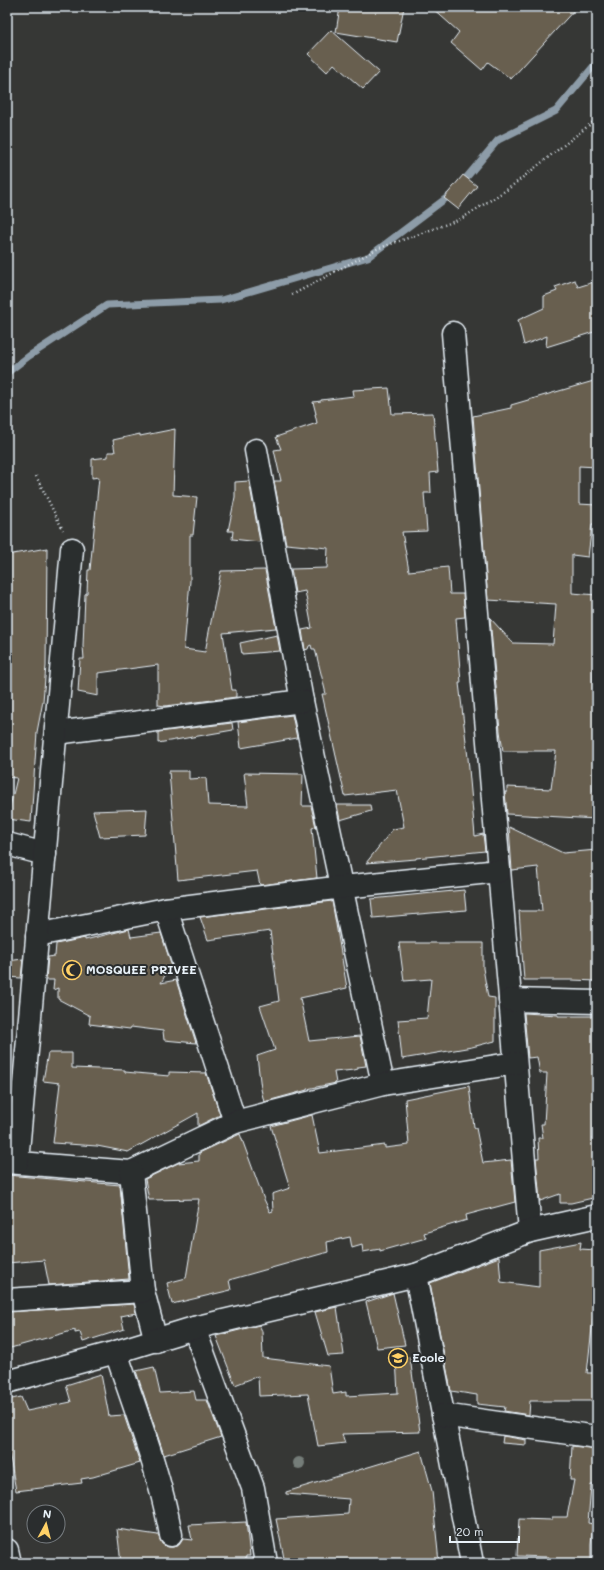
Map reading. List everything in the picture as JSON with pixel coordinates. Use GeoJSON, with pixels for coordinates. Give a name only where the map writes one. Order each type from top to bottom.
{"type":"FeatureCollection","features":[{"type":"Feature","properties":{"kind":"street"},"geometry":{"type":"LineString","coordinates":[[453,333],[530,1231]]}},
{"type":"Feature","properties":{"kind":"street"},"geometry":{"type":"LineString","coordinates":[[256,450],[302,701],[343,887],[383,1084]]}},
{"type":"Feature","properties":{"kind":"street"},"geometry":{"type":"LineString","coordinates":[[72,549],[38,935],[12,1162],[131,1172],[235,1122],[383,1084],[515,1063]]}},
{"type":"Feature","properties":{"kind":"street"},"geometry":{"type":"LineString","coordinates":[[56,733],[302,701]]}},
{"type":"Feature","properties":{"kind":"street"},"geometry":{"type":"LineString","coordinates":[[7,844],[45,854]]}},
{"type":"Feature","properties":{"kind":"street"},"geometry":{"type":"LineString","coordinates":[[38,935],[166,909],[343,887],[499,871]]}},
{"type":"Feature","properties":{"kind":"street"},"geometry":{"type":"LineString","coordinates":[[166,909],[235,1122]]}},
{"type":"Feature","properties":{"kind":"street"},"geometry":{"type":"LineString","coordinates":[[510,1000],[597,1002]]}},
{"type":"Feature","properties":{"kind":"street"},"geometry":{"type":"LineString","coordinates":[[131,1172],[143,1291],[156,1340]]}},
{"type":"Feature","properties":{"kind":"street"},"geometry":{"type":"LineString","coordinates":[[7,1382],[116,1352],[194,1328],[416,1275],[530,1231],[597,1216]]}},
{"type":"Feature","properties":{"kind":"street"},"geometry":{"type":"LineString","coordinates":[[416,1275],[472,1563]]}},
{"type":"Feature","properties":{"kind":"street"},"geometry":{"type":"LineString","coordinates":[[7,1300],[143,1291]]}},
{"type":"Feature","properties":{"kind":"street"},"geometry":{"type":"LineString","coordinates":[[194,1328],[253,1488],[266,1563]]}},
{"type":"Feature","properties":{"kind":"street"},"geometry":{"type":"LineString","coordinates":[[116,1352],[157,1474],[166,1507],[171,1535]]}},
{"type":"Feature","properties":{"kind":"street"},"geometry":{"type":"LineString","coordinates":[[443,1415],[597,1437]]}},
{"type":"Feature","properties":{"kind":"street"},"geometry":{"type":"LineString","coordinates":[[7,1550],[10,1563]]}},
{"type":"Feature","properties":{"kind":"path"},"geometry":{"type":"LineString","coordinates":[[292,295],[377,249],[461,219],[508,189],[597,119]]}},
{"type":"Feature","properties":{"kind":"path"},"geometry":{"type":"LineString","coordinates":[[36,476],[72,549]]}},
{"type":"Feature","properties":{"kind":"building"},"geometry":{"type":"Polygon","coordinates":[[[340,7],[404,7],[397,42],[336,32],[340,7]]]}},
{"type":"Feature","properties":{"kind":"building"},"geometry":{"type":"Polygon","coordinates":[[[431,7],[577,7],[511,79],[488,62],[482,70],[451,43],[459,32],[431,7]]]}},
{"type":"Feature","properties":{"kind":"building"},"geometry":{"type":"Polygon","coordinates":[[[331,30],[379,72],[363,89],[334,64],[327,72],[308,54],[331,30]]]}},
{"type":"Feature","properties":{"kind":"building"},"geometry":{"type":"Polygon","coordinates":[[[463,175],[477,186],[458,209],[444,198],[463,175]]]}},
{"type":"Feature","properties":{"kind":"building"},"geometry":{"type":"Polygon","coordinates":[[[575,280],[578,287],[597,281],[597,331],[546,347],[547,336],[524,345],[518,320],[544,308],[544,296],[557,291],[555,287],[575,280]]]}},
{"type":"Feature","properties":{"kind":"building"},"geometry":{"type":"Polygon","coordinates":[[[597,380],[597,467],[579,466],[579,504],[597,505],[597,524],[592,524],[588,557],[572,555],[572,593],[597,595],[597,650],[594,649],[593,689],[597,689],[597,757],[595,757],[593,791],[597,793],[597,819],[507,814],[505,792],[507,792],[507,787],[551,789],[556,751],[503,751],[490,618],[513,643],[553,644],[556,604],[488,600],[473,416],[511,408],[511,405],[597,380]]]}},
{"type":"Feature","properties":{"kind":"building"},"geometry":{"type":"Polygon","coordinates":[[[389,388],[392,414],[433,413],[438,472],[430,473],[431,493],[424,493],[427,531],[402,532],[409,571],[448,567],[450,594],[463,594],[465,617],[456,618],[461,683],[459,683],[475,836],[483,834],[485,851],[366,863],[393,829],[404,827],[397,790],[345,796],[322,694],[326,694],[315,649],[312,649],[311,645],[305,650],[302,630],[312,628],[305,591],[295,593],[291,569],[327,568],[328,548],[286,544],[274,481],[281,481],[274,450],[281,449],[276,437],[317,423],[313,402],[354,396],[353,390],[389,388]]]}},
{"type":"Feature","properties":{"kind":"building"},"geometry":{"type":"Polygon","coordinates":[[[175,429],[173,495],[197,497],[193,535],[190,535],[190,581],[184,649],[205,652],[221,571],[265,570],[276,628],[223,633],[232,690],[236,690],[236,697],[165,706],[158,705],[158,665],[98,673],[98,696],[78,692],[80,659],[84,659],[85,594],[87,593],[88,570],[90,570],[99,477],[92,478],[92,459],[108,457],[108,452],[115,452],[113,440],[175,429]]]}},
{"type":"Feature","properties":{"kind":"building"},"geometry":{"type":"Polygon","coordinates":[[[249,481],[260,542],[232,539],[233,531],[228,531],[235,497],[235,482],[249,481]]]}},
{"type":"Feature","properties":{"kind":"building"},"geometry":{"type":"Polygon","coordinates":[[[47,548],[46,666],[43,701],[37,732],[31,822],[7,819],[17,778],[7,777],[7,555],[47,548]]]}},
{"type":"Feature","properties":{"kind":"building"},"geometry":{"type":"Polygon","coordinates":[[[277,635],[280,651],[242,654],[240,643],[277,635]]]}},
{"type":"Feature","properties":{"kind":"building"},"geometry":{"type":"Polygon","coordinates":[[[292,715],[297,738],[241,748],[238,722],[292,715]]]}},
{"type":"Feature","properties":{"kind":"building"},"geometry":{"type":"Polygon","coordinates":[[[232,723],[233,730],[158,743],[158,732],[232,723]]]}},
{"type":"Feature","properties":{"kind":"building"},"geometry":{"type":"Polygon","coordinates":[[[169,771],[189,771],[189,779],[206,778],[208,805],[248,806],[244,773],[303,774],[302,806],[311,806],[316,827],[312,828],[317,878],[260,885],[257,871],[178,880],[169,771]]]}},
{"type":"Feature","properties":{"kind":"building"},"geometry":{"type":"Polygon","coordinates":[[[337,805],[370,805],[371,811],[340,820],[337,805]]]}},
{"type":"Feature","properties":{"kind":"building"},"geometry":{"type":"Polygon","coordinates":[[[147,809],[145,835],[100,837],[93,811],[147,809]]]}},
{"type":"Feature","properties":{"kind":"building"},"geometry":{"type":"Polygon","coordinates":[[[509,827],[563,853],[597,850],[597,981],[524,980],[519,911],[542,911],[538,867],[512,870],[509,827]]]}},
{"type":"Feature","properties":{"kind":"building"},"geometry":{"type":"Polygon","coordinates":[[[464,890],[466,910],[373,918],[371,899],[464,890]]]}},
{"type":"Feature","properties":{"kind":"building"},"geometry":{"type":"Polygon","coordinates":[[[332,901],[347,988],[300,998],[309,1041],[360,1036],[366,1066],[358,1067],[358,1069],[354,1070],[334,1072],[336,1083],[307,1089],[264,1102],[257,1056],[275,1050],[260,1006],[279,1001],[270,931],[208,940],[200,917],[332,901]]]}},
{"type":"Feature","properties":{"kind":"building"},"geometry":{"type":"Polygon","coordinates":[[[129,929],[131,937],[161,933],[171,964],[161,983],[176,980],[196,1043],[164,1040],[163,1031],[89,1024],[90,1016],[58,999],[58,988],[53,990],[54,980],[46,980],[48,957],[55,956],[56,944],[85,938],[85,940],[129,929]]]}},
{"type":"Feature","properties":{"kind":"building"},"geometry":{"type":"Polygon","coordinates":[[[399,943],[483,943],[483,968],[488,997],[495,998],[495,1041],[472,1047],[402,1059],[398,1020],[427,1018],[431,979],[404,981],[399,943]]]}},
{"type":"Feature","properties":{"kind":"building"},"geometry":{"type":"Polygon","coordinates":[[[23,959],[21,978],[7,977],[7,961],[23,959]]]}},
{"type":"Feature","properties":{"kind":"building"},"geometry":{"type":"Polygon","coordinates":[[[524,1013],[558,1016],[597,1016],[597,1090],[593,1140],[597,1140],[597,1197],[571,1203],[560,1203],[560,1194],[540,1201],[536,1158],[539,1158],[538,1138],[543,1138],[541,1124],[544,1124],[547,1073],[540,1073],[537,1057],[528,1058],[524,1013]]]}},
{"type":"Feature","properties":{"kind":"building"},"geometry":{"type":"Polygon","coordinates":[[[48,1053],[72,1053],[72,1068],[125,1070],[125,1072],[169,1076],[169,1072],[206,1073],[220,1115],[198,1126],[198,1113],[128,1152],[97,1146],[53,1143],[60,1083],[43,1081],[48,1053]]]}},
{"type":"Feature","properties":{"kind":"building"},"geometry":{"type":"Polygon","coordinates":[[[469,1086],[474,1127],[476,1128],[483,1163],[511,1160],[515,1202],[466,1215],[467,1220],[424,1233],[426,1238],[380,1251],[380,1249],[363,1252],[362,1245],[352,1248],[350,1237],[327,1242],[328,1252],[229,1280],[231,1290],[172,1304],[167,1283],[186,1278],[199,1199],[149,1200],[145,1179],[178,1163],[199,1161],[199,1153],[240,1134],[270,1212],[273,1211],[272,1194],[290,1188],[271,1126],[312,1115],[320,1153],[385,1145],[385,1148],[409,1145],[405,1099],[469,1086]]]}},
{"type":"Feature","properties":{"kind":"building"},"geometry":{"type":"Polygon","coordinates":[[[7,1175],[120,1185],[129,1279],[49,1285],[44,1260],[7,1263],[7,1175]]]}},
{"type":"Feature","properties":{"kind":"building"},"geometry":{"type":"Polygon","coordinates":[[[581,1242],[580,1249],[597,1250],[597,1319],[593,1319],[587,1373],[595,1373],[595,1401],[530,1401],[529,1415],[504,1411],[505,1407],[477,1404],[477,1395],[451,1391],[430,1283],[499,1257],[501,1282],[539,1287],[539,1250],[581,1242]]]}},
{"type":"Feature","properties":{"kind":"building"},"geometry":{"type":"Polygon","coordinates":[[[393,1293],[405,1345],[377,1348],[366,1302],[393,1293]]]}},
{"type":"Feature","properties":{"kind":"building"},"geometry":{"type":"Polygon","coordinates":[[[134,1304],[136,1313],[121,1316],[124,1329],[83,1342],[80,1332],[75,1333],[75,1330],[7,1349],[7,1312],[134,1304]]]}},
{"type":"Feature","properties":{"kind":"building"},"geometry":{"type":"Polygon","coordinates":[[[337,1307],[344,1355],[328,1356],[315,1312],[337,1307]]]}},
{"type":"Feature","properties":{"kind":"building"},"geometry":{"type":"Polygon","coordinates":[[[259,1325],[262,1331],[263,1358],[329,1366],[333,1394],[346,1392],[346,1396],[398,1393],[396,1359],[410,1357],[420,1432],[342,1434],[345,1443],[318,1446],[308,1394],[259,1396],[258,1376],[235,1385],[216,1336],[259,1325]]]}},
{"type":"Feature","properties":{"kind":"building"},"geometry":{"type":"Polygon","coordinates":[[[154,1367],[160,1393],[194,1391],[196,1400],[207,1400],[221,1437],[164,1455],[136,1371],[154,1367]]]}},
{"type":"Feature","properties":{"kind":"building"},"geometry":{"type":"Polygon","coordinates":[[[101,1374],[109,1416],[124,1415],[140,1463],[93,1477],[81,1479],[82,1483],[16,1491],[7,1440],[7,1400],[21,1397],[27,1411],[71,1402],[66,1385],[101,1374]]]}},
{"type":"Feature","properties":{"kind":"building"},"geometry":{"type":"Polygon","coordinates":[[[503,1436],[526,1440],[526,1445],[502,1443],[503,1436]]]}},
{"type":"Feature","properties":{"kind":"building"},"geometry":{"type":"Polygon","coordinates":[[[572,1446],[597,1449],[597,1485],[591,1485],[588,1523],[593,1524],[591,1563],[549,1560],[549,1557],[517,1556],[519,1519],[552,1520],[552,1517],[567,1517],[574,1480],[570,1480],[572,1446]]]}},
{"type":"Feature","properties":{"kind":"building"},"geometry":{"type":"Polygon","coordinates":[[[421,1451],[432,1491],[439,1563],[396,1563],[395,1559],[365,1563],[285,1563],[276,1519],[348,1514],[349,1499],[286,1494],[286,1492],[421,1451]]]}},
{"type":"Feature","properties":{"kind":"building"},"geometry":{"type":"Polygon","coordinates":[[[246,1522],[250,1556],[246,1556],[245,1563],[121,1563],[117,1529],[158,1535],[162,1544],[167,1547],[173,1547],[179,1545],[183,1539],[192,1540],[189,1525],[246,1522]]]}},
{"type":"Feature","properties":{"kind":"waterway"},"geometry":{"type":"LineString","coordinates":[[461,184],[498,140],[556,111],[597,62]]}},
{"type":"Feature","properties":{"kind":"waterway"},"geometry":{"type":"LineString","coordinates":[[7,373],[29,356],[107,305],[221,300],[368,257],[453,193]]}},
{"type":"Feature","properties":{"kind":"place","name":"MOSQUEE PRIVEE"},"geometry":{"type":"Point","coordinates":[72,970]}},
{"type":"Feature","properties":{"kind":"place","name":"Ecole"},"geometry":{"type":"Point","coordinates":[398,1358]}}]}
